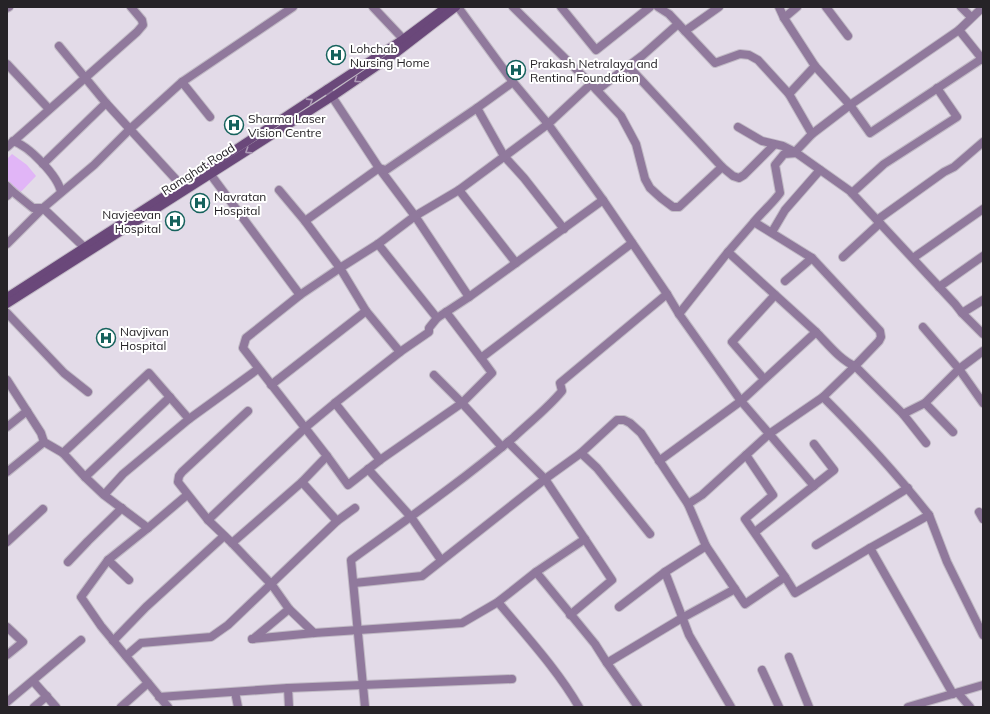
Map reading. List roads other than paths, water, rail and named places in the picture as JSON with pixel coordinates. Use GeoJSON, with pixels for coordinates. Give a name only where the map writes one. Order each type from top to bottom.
{"type":"FeatureCollection","features":[{"type":"Feature","properties":{"kind":"main road","name":"Ramghat Road"},"geometry":{"type":"LineString","coordinates":[[7,297],[327,89],[406,42],[446,7]]}},
{"type":"Feature","properties":{"kind":"main road","name":"Ramghat Road"},"geometry":{"type":"LineString","coordinates":[[7,304],[332,97],[406,42],[457,7]]}},
{"type":"Feature","properties":{"kind":"street"},"geometry":{"type":"LineString","coordinates":[[10,144],[137,32],[143,25],[142,20],[131,7]]}},
{"type":"Feature","properties":{"kind":"street"},"geometry":{"type":"LineString","coordinates":[[7,244],[43,208],[94,165],[130,129],[182,82],[294,7]]}},
{"type":"Feature","properties":{"kind":"street"},"geometry":{"type":"LineString","coordinates":[[373,7],[406,42]]}},
{"type":"Feature","properties":{"kind":"street"},"geometry":{"type":"LineString","coordinates":[[457,7],[513,82],[548,124],[603,200],[679,314],[741,401],[814,486]]}},
{"type":"Feature","properties":{"kind":"street"},"geometry":{"type":"LineString","coordinates":[[514,7],[621,116],[636,144],[645,179],[650,188],[661,198],[673,206],[679,207],[722,166]]}},
{"type":"Feature","properties":{"kind":"street"},"geometry":{"type":"LineString","coordinates":[[561,7],[596,50],[650,7]]}},
{"type":"Feature","properties":{"kind":"street"},"geometry":{"type":"LineString","coordinates":[[658,7],[669,14],[715,63],[740,54],[748,55],[758,60],[789,94],[812,134]]}},
{"type":"Feature","properties":{"kind":"street"},"geometry":{"type":"LineString","coordinates":[[685,31],[719,7]]}},
{"type":"Feature","properties":{"kind":"street"},"geometry":{"type":"LineString","coordinates":[[779,7],[784,18],[815,66],[850,104],[870,133],[982,59],[959,30]]}},
{"type":"Feature","properties":{"kind":"street"},"geometry":{"type":"LineString","coordinates":[[784,18],[797,7]]}},
{"type":"Feature","properties":{"kind":"street"},"geometry":{"type":"LineString","coordinates":[[826,7],[848,36]]}},
{"type":"Feature","properties":{"kind":"street"},"geometry":{"type":"LineString","coordinates":[[961,7],[971,17]]}},
{"type":"Feature","properties":{"kind":"street"},"geometry":{"type":"LineString","coordinates":[[679,314],[728,252],[760,214],[773,203],[780,194],[775,165],[784,154],[796,152],[812,134],[850,104],[959,30],[983,7]]}},
{"type":"Feature","properties":{"kind":"street"},"geometry":{"type":"LineString","coordinates":[[446,312],[492,373],[462,403],[380,460],[348,485],[306,427],[258,369],[243,348],[246,338],[300,296],[378,244],[415,216],[459,190],[548,124],[594,87],[629,67],[678,24]]}},
{"type":"Feature","properties":{"kind":"street"},"geometry":{"type":"LineString","coordinates":[[59,46],[106,103],[181,185]]}},
{"type":"Feature","properties":{"kind":"street"},"geometry":{"type":"LineString","coordinates":[[7,64],[49,109]]}},
{"type":"Feature","properties":{"kind":"street"},"geometry":{"type":"LineString","coordinates":[[789,94],[815,66]]}},
{"type":"Feature","properties":{"kind":"street"},"geometry":{"type":"LineString","coordinates":[[629,67],[733,176],[739,178],[744,175],[774,145]]}},
{"type":"Feature","properties":{"kind":"street"},"geometry":{"type":"LineString","coordinates":[[182,82],[210,117]]}},
{"type":"Feature","properties":{"kind":"street"},"geometry":{"type":"LineString","coordinates":[[379,168],[386,170],[513,82]]}},
{"type":"Feature","properties":{"kind":"street"},"geometry":{"type":"LineString","coordinates":[[852,193],[884,164],[957,117],[937,88]]}},
{"type":"Feature","properties":{"kind":"street"},"geometry":{"type":"LineString","coordinates":[[327,89],[379,168],[415,216],[469,296]]}},
{"type":"Feature","properties":{"kind":"street"},"geometry":{"type":"LineString","coordinates":[[43,164],[106,103]]}},
{"type":"Feature","properties":{"kind":"street"},"geometry":{"type":"LineString","coordinates":[[477,108],[504,156],[524,178],[564,229]]}},
{"type":"Feature","properties":{"kind":"street"},"geometry":{"type":"LineString","coordinates":[[738,127],[762,142],[783,146],[796,152],[852,193],[983,334]]}},
{"type":"Feature","properties":{"kind":"street"},"geometry":{"type":"LineString","coordinates":[[843,257],[879,222],[944,172],[954,167],[983,142]]}},
{"type":"Feature","properties":{"kind":"street"},"geometry":{"type":"LineString","coordinates":[[10,144],[20,144],[43,164],[60,186],[61,192]]}},
{"type":"Feature","properties":{"kind":"street"},"geometry":{"type":"LineString","coordinates":[[305,221],[379,168]]}},
{"type":"Feature","properties":{"kind":"street"},"geometry":{"type":"LineString","coordinates":[[772,232],[785,210],[820,170]]}},
{"type":"Feature","properties":{"kind":"street"},"geometry":{"type":"LineString","coordinates":[[211,175],[300,296]]}},
{"type":"Feature","properties":{"kind":"street"},"geometry":{"type":"LineString","coordinates":[[279,190],[305,221],[340,268],[366,311],[400,352]]}},
{"type":"Feature","properties":{"kind":"street"},"geometry":{"type":"LineString","coordinates":[[459,190],[516,263]]}},
{"type":"Feature","properties":{"kind":"street"},"geometry":{"type":"LineString","coordinates":[[9,191],[33,208],[43,208],[84,247]]}},
{"type":"Feature","properties":{"kind":"street"},"geometry":{"type":"LineString","coordinates":[[208,520],[306,427],[400,352],[429,332],[429,328],[437,318],[603,200]]}},
{"type":"Feature","properties":{"kind":"street"},"geometry":{"type":"LineString","coordinates":[[913,258],[983,208]]}},
{"type":"Feature","properties":{"kind":"street"},"geometry":{"type":"LineString","coordinates":[[688,504],[702,495],[769,434],[823,397],[879,342],[882,336],[880,331],[812,258],[754,222]]}},
{"type":"Feature","properties":{"kind":"street"},"geometry":{"type":"LineString","coordinates":[[481,358],[632,243]]}},
{"type":"Feature","properties":{"kind":"street"},"geometry":{"type":"LineString","coordinates":[[378,244],[437,318]]}},
{"type":"Feature","properties":{"kind":"street"},"geometry":{"type":"LineString","coordinates":[[728,252],[816,332],[843,359],[855,366],[903,414],[926,443]]}},
{"type":"Feature","properties":{"kind":"street"},"geometry":{"type":"LineString","coordinates":[[939,287],[983,256]]}},
{"type":"Feature","properties":{"kind":"street"},"geometry":{"type":"LineString","coordinates":[[785,281],[812,258]]}},
{"type":"Feature","properties":{"kind":"street"},"geometry":{"type":"LineString","coordinates":[[365,707],[351,560],[411,517],[505,444],[552,403],[562,391],[560,383],[667,294]]}},
{"type":"Feature","properties":{"kind":"street"},"geometry":{"type":"LineString","coordinates":[[764,379],[732,342],[775,295]]}},
{"type":"Feature","properties":{"kind":"street"},"geometry":{"type":"LineString","coordinates":[[962,313],[983,300]]}},
{"type":"Feature","properties":{"kind":"street"},"geometry":{"type":"LineString","coordinates":[[271,385],[366,311]]}},
{"type":"Feature","properties":{"kind":"street"},"geometry":{"type":"LineString","coordinates":[[7,313],[64,373],[88,392]]}},
{"type":"Feature","properties":{"kind":"street"},"geometry":{"type":"LineString","coordinates":[[923,327],[959,369],[983,403]]}},
{"type":"Feature","properties":{"kind":"street"},"geometry":{"type":"LineString","coordinates":[[659,461],[741,401],[816,332]]}},
{"type":"Feature","properties":{"kind":"street"},"geometry":{"type":"LineString","coordinates":[[903,414],[925,403],[959,369],[983,351]]}},
{"type":"Feature","properties":{"kind":"street"},"geometry":{"type":"LineString","coordinates":[[104,495],[123,474],[189,418],[258,369]]}},
{"type":"Feature","properties":{"kind":"street"},"geometry":{"type":"LineString","coordinates":[[63,453],[149,373],[189,418]]}},
{"type":"Feature","properties":{"kind":"street"},"geometry":{"type":"LineString","coordinates":[[434,375],[505,444],[545,479],[612,580],[570,614]]}},
{"type":"Feature","properties":{"kind":"street"},"geometry":{"type":"LineString","coordinates":[[7,380],[41,433],[44,442],[63,453],[104,495],[148,528]]}},
{"type":"Feature","properties":{"kind":"street"},"geometry":{"type":"LineString","coordinates":[[85,477],[170,397]]}},
{"type":"Feature","properties":{"kind":"street"},"geometry":{"type":"LineString","coordinates":[[823,397],[865,439],[908,488],[928,515],[947,562],[983,635]]}},
{"type":"Feature","properties":{"kind":"street"},"geometry":{"type":"LineString","coordinates":[[335,403],[380,460]]}},
{"type":"Feature","properties":{"kind":"street"},"geometry":{"type":"LineString","coordinates":[[925,403],[953,432]]}},
{"type":"Feature","properties":{"kind":"street"},"geometry":{"type":"LineString","coordinates":[[7,427],[27,411]]}},
{"type":"Feature","properties":{"kind":"street"},"geometry":{"type":"LineString","coordinates":[[248,411],[179,476],[178,482],[208,520],[272,585],[289,609],[314,633]]}},
{"type":"Feature","properties":{"kind":"street"},"geometry":{"type":"LineString","coordinates":[[354,583],[422,576],[545,479],[581,453],[617,420],[630,422],[641,433],[688,504],[706,546],[744,604],[785,577]]}},
{"type":"Feature","properties":{"kind":"street"},"geometry":{"type":"LineString","coordinates":[[7,472],[44,442]]}},
{"type":"Feature","properties":{"kind":"street"},"geometry":{"type":"LineString","coordinates":[[755,532],[834,470],[814,444]]}},
{"type":"Feature","properties":{"kind":"street"},"geometry":{"type":"LineString","coordinates":[[581,453],[597,468],[650,534]]}},
{"type":"Feature","properties":{"kind":"street"},"geometry":{"type":"LineString","coordinates":[[746,455],[773,495],[745,519],[795,593],[928,515]]}},
{"type":"Feature","properties":{"kind":"street"},"geometry":{"type":"LineString","coordinates":[[232,543],[302,482],[327,456]]}},
{"type":"Feature","properties":{"kind":"street"},"geometry":{"type":"LineString","coordinates":[[368,469],[411,517],[441,560]]}},
{"type":"Feature","properties":{"kind":"street"},"geometry":{"type":"LineString","coordinates":[[302,482],[337,521]]}},
{"type":"Feature","properties":{"kind":"street"},"geometry":{"type":"LineString","coordinates":[[816,544],[908,488]]}},
{"type":"Feature","properties":{"kind":"street"},"geometry":{"type":"LineString","coordinates":[[168,707],[101,626],[81,598],[108,560],[188,495]]}},
{"type":"Feature","properties":{"kind":"street"},"geometry":{"type":"LineString","coordinates":[[68,562],[122,508]]}},
{"type":"Feature","properties":{"kind":"street"},"geometry":{"type":"LineString","coordinates":[[126,656],[141,642],[211,638],[228,625],[272,585],[337,521],[355,508]]}},
{"type":"Feature","properties":{"kind":"street"},"geometry":{"type":"LineString","coordinates":[[7,542],[43,509]]}},
{"type":"Feature","properties":{"kind":"street"},"geometry":{"type":"LineString","coordinates":[[113,641],[146,606],[224,536]]}},
{"type":"Feature","properties":{"kind":"street"},"geometry":{"type":"LineString","coordinates":[[289,609],[252,639],[314,633],[462,623],[498,602],[536,572],[585,539]]}},
{"type":"Feature","properties":{"kind":"street"},"geometry":{"type":"LineString","coordinates":[[619,607],[665,572],[706,546]]}},
{"type":"Feature","properties":{"kind":"street"},"geometry":{"type":"LineString","coordinates":[[870,548],[955,694],[970,707]]}},
{"type":"Feature","properties":{"kind":"street"},"geometry":{"type":"LineString","coordinates":[[108,560],[129,580]]}},
{"type":"Feature","properties":{"kind":"street"},"geometry":{"type":"LineString","coordinates":[[536,572],[595,644],[606,663],[638,707]]}},
{"type":"Feature","properties":{"kind":"street"},"geometry":{"type":"LineString","coordinates":[[665,572],[689,635],[731,707]]}},
{"type":"Feature","properties":{"kind":"street"},"geometry":{"type":"LineString","coordinates":[[606,663],[682,618],[735,589]]}},
{"type":"Feature","properties":{"kind":"street"},"geometry":{"type":"LineString","coordinates":[[498,602],[555,670],[579,707]]}},
{"type":"Feature","properties":{"kind":"street"},"geometry":{"type":"LineString","coordinates":[[7,627],[23,642],[7,655]]}},
{"type":"Feature","properties":{"kind":"street"},"geometry":{"type":"LineString","coordinates":[[7,702],[81,640]]}},
{"type":"Feature","properties":{"kind":"street"},"geometry":{"type":"LineString","coordinates":[[789,657],[810,707]]}},
{"type":"Feature","properties":{"kind":"street"},"geometry":{"type":"LineString","coordinates":[[762,670],[779,707]]}},
{"type":"Feature","properties":{"kind":"street"},"geometry":{"type":"LineString","coordinates":[[159,697],[288,688],[512,679]]}},
{"type":"Feature","properties":{"kind":"street"},"geometry":{"type":"LineString","coordinates":[[33,681],[56,707]]}},
{"type":"Feature","properties":{"kind":"street"},"geometry":{"type":"LineString","coordinates":[[121,707],[148,683]]}},
{"type":"Feature","properties":{"kind":"street"},"geometry":{"type":"LineString","coordinates":[[908,707],[983,685]]}},
{"type":"Feature","properties":{"kind":"street"},"geometry":{"type":"LineString","coordinates":[[288,688],[289,707]]}},
{"type":"Feature","properties":{"kind":"street"},"geometry":{"type":"LineString","coordinates":[[235,692],[238,707]]}},
{"type":"Feature","properties":{"kind":"street"},"geometry":{"type":"LineString","coordinates":[[34,707],[47,696]]}},
{"type":"Feature","properties":{"kind":"place","name":"Lohchab Nursing Home"},"geometry":{"type":"Point","coordinates":[336,55]}},
{"type":"Feature","properties":{"kind":"place","name":"Prakash Netralaya and Rentina Foundation"},"geometry":{"type":"Point","coordinates":[516,70]}},
{"type":"Feature","properties":{"kind":"place","name":"Sharma Laser Vision Centre"},"geometry":{"type":"Point","coordinates":[234,125]}},
{"type":"Feature","properties":{"kind":"place","name":"Navratan Hospital"},"geometry":{"type":"Point","coordinates":[200,203]}},
{"type":"Feature","properties":{"kind":"place","name":"Navjeevan Hospital"},"geometry":{"type":"Point","coordinates":[175,221]}},
{"type":"Feature","properties":{"kind":"place","name":"Navjivan Hospital"},"geometry":{"type":"Point","coordinates":[106,338]}}]}
